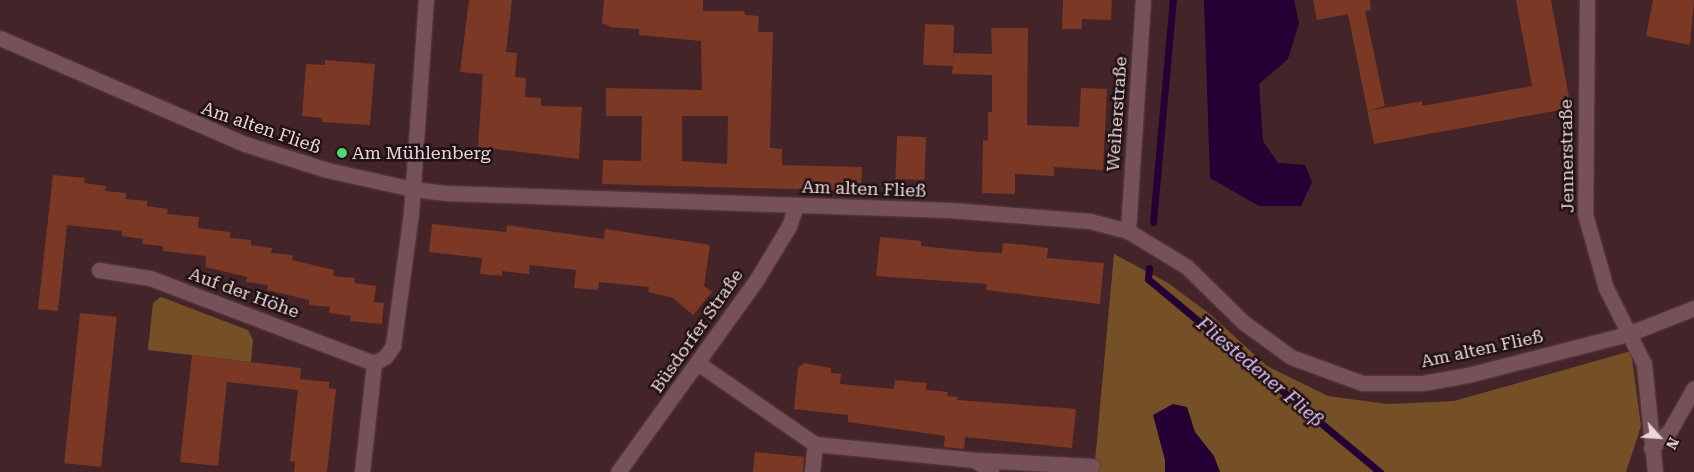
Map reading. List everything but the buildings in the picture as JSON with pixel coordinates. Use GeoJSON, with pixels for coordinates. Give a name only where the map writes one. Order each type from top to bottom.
{"type":"FeatureCollection","features":[{"type":"Feature","properties":{"kind":"street"},"geometry":{"type":"LineString","coordinates":[[362,472],[374,363],[385,357],[393,346],[412,189],[426,0]]}},
{"type":"Feature","properties":{"kind":"street","name":"Weiherstraße"},"geometry":{"type":"LineString","coordinates":[[1128,231],[1142,0]]}},
{"type":"Feature","properties":{"kind":"street","name":"Jennerstraße"},"geometry":{"type":"LineString","coordinates":[[1587,0],[1585,214],[1606,288],[1644,364],[1651,448],[1656,472]]}},
{"type":"Feature","properties":{"kind":"street","name":"Am alten Fließ"},"geometry":{"type":"LineString","coordinates":[[0,38],[245,144],[327,170],[412,189],[457,194],[1057,217],[1090,221],[1128,231],[1187,267],[1243,322],[1291,357],[1362,383],[1423,383],[1628,334],[1694,308]]}},
{"type":"Feature","properties":{"kind":"street","name":"Büsdorfer Straße"},"geometry":{"type":"LineString","coordinates":[[618,472],[699,364],[790,226],[796,206]]}},
{"type":"Feature","properties":{"kind":"street","name":"Auf der Höhe"},"geometry":{"type":"LineString","coordinates":[[99,270],[150,278],[374,363]]}},
{"type":"Feature","properties":{"kind":"street"},"geometry":{"type":"LineString","coordinates":[[699,364],[815,444],[976,460],[1092,466]]}},
{"type":"Feature","properties":{"kind":"street"},"geometry":{"type":"LineString","coordinates":[[1651,448],[1670,430],[1694,388]]}},
{"type":"Feature","properties":{"kind":"street"},"geometry":{"type":"LineString","coordinates":[[812,472],[815,444]]}},
{"type":"Feature","properties":{"kind":"street"},"geometry":{"type":"LineString","coordinates":[[976,460],[991,472]]}},
{"type":"Feature","properties":{"kind":"shaded area"},"geometry":{"type":"Polygon","coordinates":[[[1204,0],[1294,0],[1299,23],[1288,59],[1259,84],[1263,141],[1278,163],[1305,165],[1312,182],[1301,206],[1259,206],[1210,178],[1204,0]]]}},
{"type":"Feature","properties":{"kind":"shaded area"},"geometry":{"type":"Polygon","coordinates":[[[1114,254],[1168,283],[1210,314],[1267,366],[1328,396],[1388,404],[1454,401],[1631,351],[1641,426],[1626,472],[1094,472],[1114,254]]]}},
{"type":"Feature","properties":{"kind":"shaded area"},"geometry":{"type":"Polygon","coordinates":[[[161,297],[248,330],[253,340],[251,362],[148,350],[153,303],[161,297]]]}},
{"type":"Feature","properties":{"kind":"shaded area"},"geometry":{"type":"Polygon","coordinates":[[[1173,404],[1187,407],[1195,432],[1214,456],[1220,472],[1165,472],[1165,460],[1153,415],[1173,404]]]}},
{"type":"Feature","properties":{"kind":"waterway","name":"Fliestedener Fließ"},"geometry":{"type":"LineString","coordinates":[[1153,222],[1173,0]]}},
{"type":"Feature","properties":{"kind":"waterway","name":"Fliestedener Fließ"},"geometry":{"type":"LineString","coordinates":[[1149,268],[1148,279],[1380,472]]}},
{"type":"Feature","properties":{"kind":"place","name":"Am Mühlenberg"},"geometry":{"type":"Point","coordinates":[342,153]}}]}
